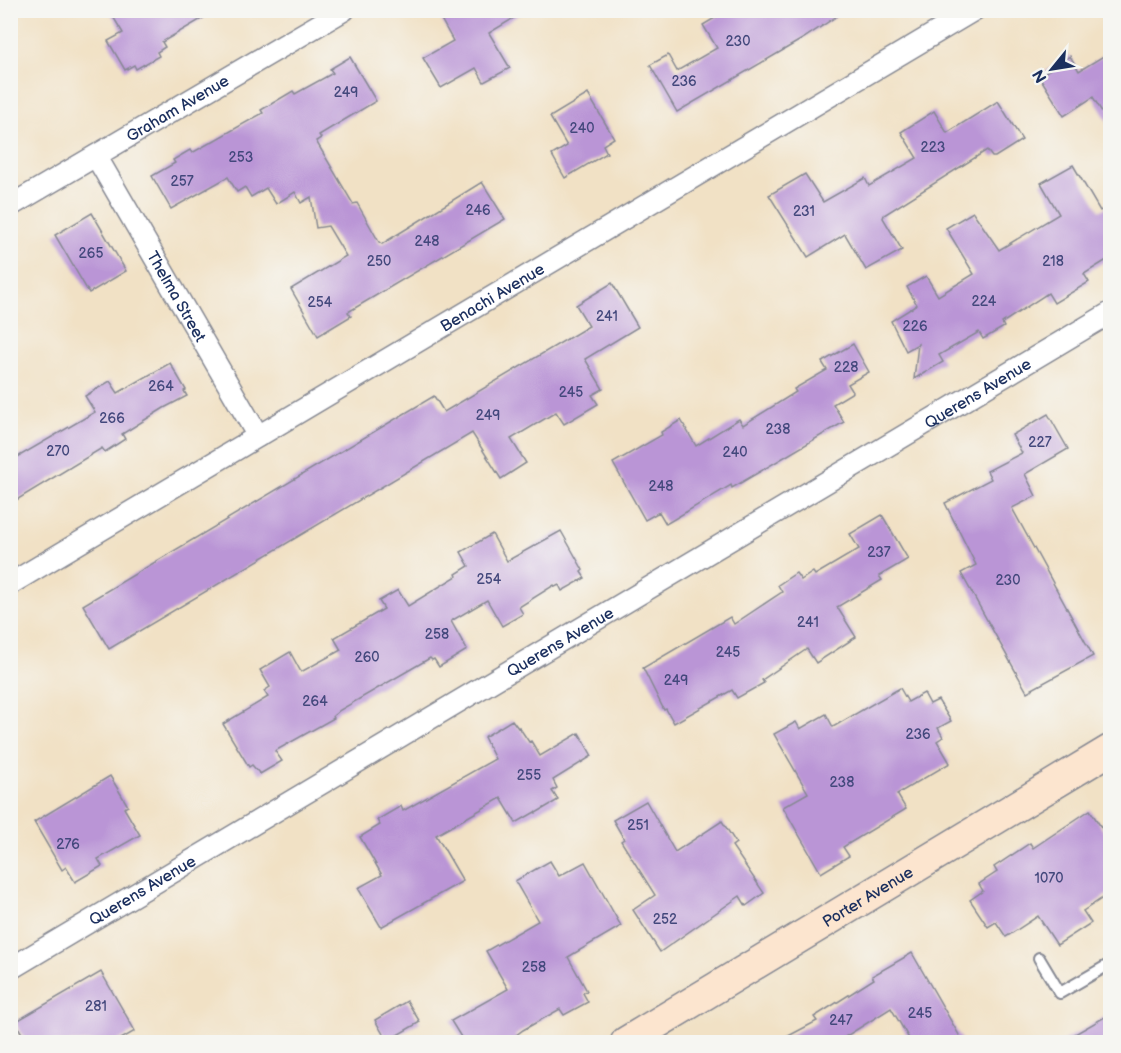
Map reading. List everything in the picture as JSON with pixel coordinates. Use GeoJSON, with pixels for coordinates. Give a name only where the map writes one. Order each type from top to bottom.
{"type":"FeatureCollection","features":[{"type":"Feature","properties":{"kind":"main road","name":"Porter Avenue"},"geometry":{"type":"LineString","coordinates":[[626,1042],[1110,750]]}},
{"type":"Feature","properties":{"kind":"street","name":"Graham Avenue"},"geometry":{"type":"LineString","coordinates":[[10,206],[344,10]]}},
{"type":"Feature","properties":{"kind":"street","name":"Benachi Avenue"},"geometry":{"type":"LineString","coordinates":[[10,584],[974,10]]}},
{"type":"Feature","properties":{"kind":"street","name":"Thelma Street"},"geometry":{"type":"LineString","coordinates":[[96,156],[258,436]]}},
{"type":"Feature","properties":{"kind":"street","name":"Querens Avenue"},"geometry":{"type":"LineString","coordinates":[[10,969],[835,480],[1110,313]]}},
{"type":"Feature","properties":{"kind":"lane"},"geometry":{"type":"LineString","coordinates":[[1039,958],[1060,993],[1110,964]]}},
{"type":"Feature","properties":{"kind":"building"},"geometry":{"type":"Polygon","coordinates":[[[109,10],[217,10],[162,42],[165,47],[157,52],[159,56],[136,69],[134,65],[125,70],[108,41],[123,33],[109,10]]]}},
{"type":"Feature","properties":{"kind":"building"},"geometry":{"type":"Polygon","coordinates":[[[436,10],[527,10],[489,33],[510,68],[484,82],[476,68],[441,88],[423,58],[453,41],[436,10]]]}},
{"type":"Feature","properties":{"kind":"building"},"geometry":{"type":"Polygon","coordinates":[[[728,10],[846,10],[804,38],[677,112],[650,65],[668,55],[677,71],[717,48],[703,25],[728,10]]]}},
{"type":"Feature","properties":{"kind":"building"},"geometry":{"type":"Polygon","coordinates":[[[1110,52],[1110,125],[1093,97],[1064,116],[1039,76],[1070,56],[1079,71],[1110,52]]]}},
{"type":"Feature","properties":{"kind":"building"},"geometry":{"type":"Polygon","coordinates":[[[350,57],[376,101],[319,135],[321,138],[316,141],[353,204],[357,203],[379,242],[382,244],[482,182],[505,219],[348,312],[351,316],[318,336],[291,289],[346,256],[328,226],[316,228],[311,197],[301,203],[295,192],[276,204],[266,188],[251,197],[245,187],[237,192],[228,177],[171,209],[152,176],[175,163],[173,160],[190,150],[192,153],[263,113],[261,110],[293,91],[295,94],[333,73],[330,69],[350,57]]]}},
{"type":"Feature","properties":{"kind":"building"},"geometry":{"type":"Polygon","coordinates":[[[588,94],[614,138],[603,145],[607,153],[565,178],[552,155],[567,146],[550,117],[588,94]]]}},
{"type":"Feature","properties":{"kind":"building"},"geometry":{"type":"Polygon","coordinates":[[[998,101],[1022,140],[995,157],[992,157],[987,150],[884,215],[883,218],[902,250],[866,270],[845,234],[808,257],[769,195],[805,174],[823,202],[865,178],[869,186],[917,158],[901,132],[934,111],[947,133],[998,101]]]}},
{"type":"Feature","properties":{"kind":"building"},"geometry":{"type":"Polygon","coordinates":[[[1073,165],[1100,211],[1110,204],[1110,258],[1084,274],[1089,282],[1054,303],[1048,293],[1002,323],[1004,327],[983,339],[979,332],[939,355],[943,362],[914,379],[918,344],[906,351],[891,321],[917,305],[907,287],[926,276],[938,296],[974,274],[946,228],[973,212],[999,250],[1059,214],[1041,183],[1073,165]]]}},
{"type":"Feature","properties":{"kind":"building"},"geometry":{"type":"Polygon","coordinates":[[[92,213],[126,271],[89,293],[55,235],[92,213]]]}},
{"type":"Feature","properties":{"kind":"building"},"geometry":{"type":"Polygon","coordinates":[[[612,283],[638,327],[585,359],[603,389],[592,395],[598,404],[564,424],[556,412],[511,439],[526,463],[501,479],[472,433],[109,649],[83,605],[434,396],[444,412],[589,326],[576,305],[612,283]]]}},
{"type":"Feature","properties":{"kind":"building"},"geometry":{"type":"Polygon","coordinates":[[[853,344],[869,372],[848,384],[853,392],[833,404],[844,422],[666,524],[659,512],[645,520],[613,463],[662,435],[661,432],[681,420],[696,446],[739,419],[743,425],[796,392],[794,389],[827,370],[822,362],[853,344]]]}},
{"type":"Feature","properties":{"kind":"building"},"geometry":{"type":"Polygon","coordinates":[[[170,363],[186,390],[184,391],[187,396],[122,434],[125,439],[105,452],[102,448],[10,504],[10,448],[16,458],[95,412],[85,396],[110,381],[118,393],[170,363]]]}},
{"type":"Feature","properties":{"kind":"building"},"geometry":{"type":"Polygon","coordinates":[[[1048,414],[1068,449],[1025,474],[1036,496],[1012,508],[1093,656],[1027,692],[961,573],[976,565],[945,503],[991,479],[987,471],[1022,453],[1012,435],[1048,414]]]}},
{"type":"Feature","properties":{"kind":"building"},"geometry":{"type":"Polygon","coordinates":[[[882,515],[908,559],[879,576],[882,580],[837,607],[856,637],[816,663],[807,649],[762,680],[764,683],[737,698],[732,690],[674,723],[666,709],[664,710],[643,668],[730,617],[734,624],[782,592],[778,585],[796,573],[801,580],[813,572],[815,575],[859,549],[850,534],[882,515]]]}},
{"type":"Feature","properties":{"kind":"building"},"geometry":{"type":"Polygon","coordinates":[[[561,531],[583,570],[581,572],[585,578],[562,591],[559,585],[555,587],[554,585],[519,607],[523,614],[502,626],[487,600],[451,621],[467,650],[439,667],[434,659],[430,658],[340,710],[333,716],[334,718],[275,751],[282,761],[260,774],[252,765],[249,767],[223,724],[268,697],[264,691],[270,687],[260,670],[290,652],[301,672],[341,650],[334,638],[384,609],[379,601],[398,590],[408,606],[469,566],[461,552],[492,534],[507,561],[561,531]]]}},
{"type":"Feature","properties":{"kind":"building"},"geometry":{"type":"Polygon","coordinates":[[[900,688],[908,702],[924,693],[930,704],[938,700],[951,721],[938,728],[943,737],[937,741],[950,763],[897,794],[906,809],[843,847],[849,856],[821,873],[783,807],[808,793],[774,734],[796,722],[800,729],[826,714],[833,727],[900,688]]]}},
{"type":"Feature","properties":{"kind":"building"},"geometry":{"type":"Polygon","coordinates":[[[512,720],[529,742],[531,741],[540,756],[579,733],[592,756],[553,780],[557,788],[552,791],[558,800],[536,813],[516,823],[501,798],[436,835],[463,881],[381,927],[358,888],[382,875],[360,837],[380,825],[377,820],[401,806],[403,811],[495,759],[484,737],[512,720]]]}},
{"type":"Feature","properties":{"kind":"building"},"geometry":{"type":"Polygon","coordinates":[[[110,776],[128,806],[124,808],[140,835],[98,859],[102,866],[75,882],[66,867],[62,870],[34,822],[110,776]]]}},
{"type":"Feature","properties":{"kind":"building"},"geometry":{"type":"Polygon","coordinates":[[[646,801],[675,852],[722,821],[736,843],[732,846],[764,893],[746,906],[740,896],[660,952],[633,910],[655,895],[621,841],[624,839],[613,820],[646,801]]]}},
{"type":"Feature","properties":{"kind":"building"},"geometry":{"type":"Polygon","coordinates":[[[1090,810],[1110,841],[1110,893],[1083,911],[1091,923],[1057,945],[1038,916],[1006,937],[996,922],[988,927],[970,900],[983,891],[979,884],[997,872],[994,867],[1030,843],[1033,848],[1090,810]]]}},
{"type":"Feature","properties":{"kind":"building"},"geometry":{"type":"Polygon","coordinates":[[[550,861],[559,876],[585,862],[621,926],[568,957],[587,991],[583,993],[588,1002],[564,1015],[560,1009],[523,1030],[515,1036],[519,1042],[464,1042],[451,1021],[508,989],[486,951],[538,921],[515,881],[550,861]]]}},
{"type":"Feature","properties":{"kind":"building"},"geometry":{"type":"Polygon","coordinates":[[[912,953],[963,1042],[911,1042],[891,1008],[837,1042],[777,1042],[817,1021],[814,1017],[874,979],[872,976],[912,953]]]}},
{"type":"Feature","properties":{"kind":"building"},"geometry":{"type":"Polygon","coordinates":[[[101,972],[135,1031],[116,1042],[27,1042],[15,1022],[101,972]]]}},
{"type":"Feature","properties":{"kind":"building"},"geometry":{"type":"Polygon","coordinates":[[[407,1001],[420,1022],[387,1041],[375,1020],[407,1001]]]}},
{"type":"Feature","properties":{"kind":"building"},"geometry":{"type":"Polygon","coordinates":[[[1110,1014],[1110,1042],[1061,1042],[1110,1014]]]}}]}
